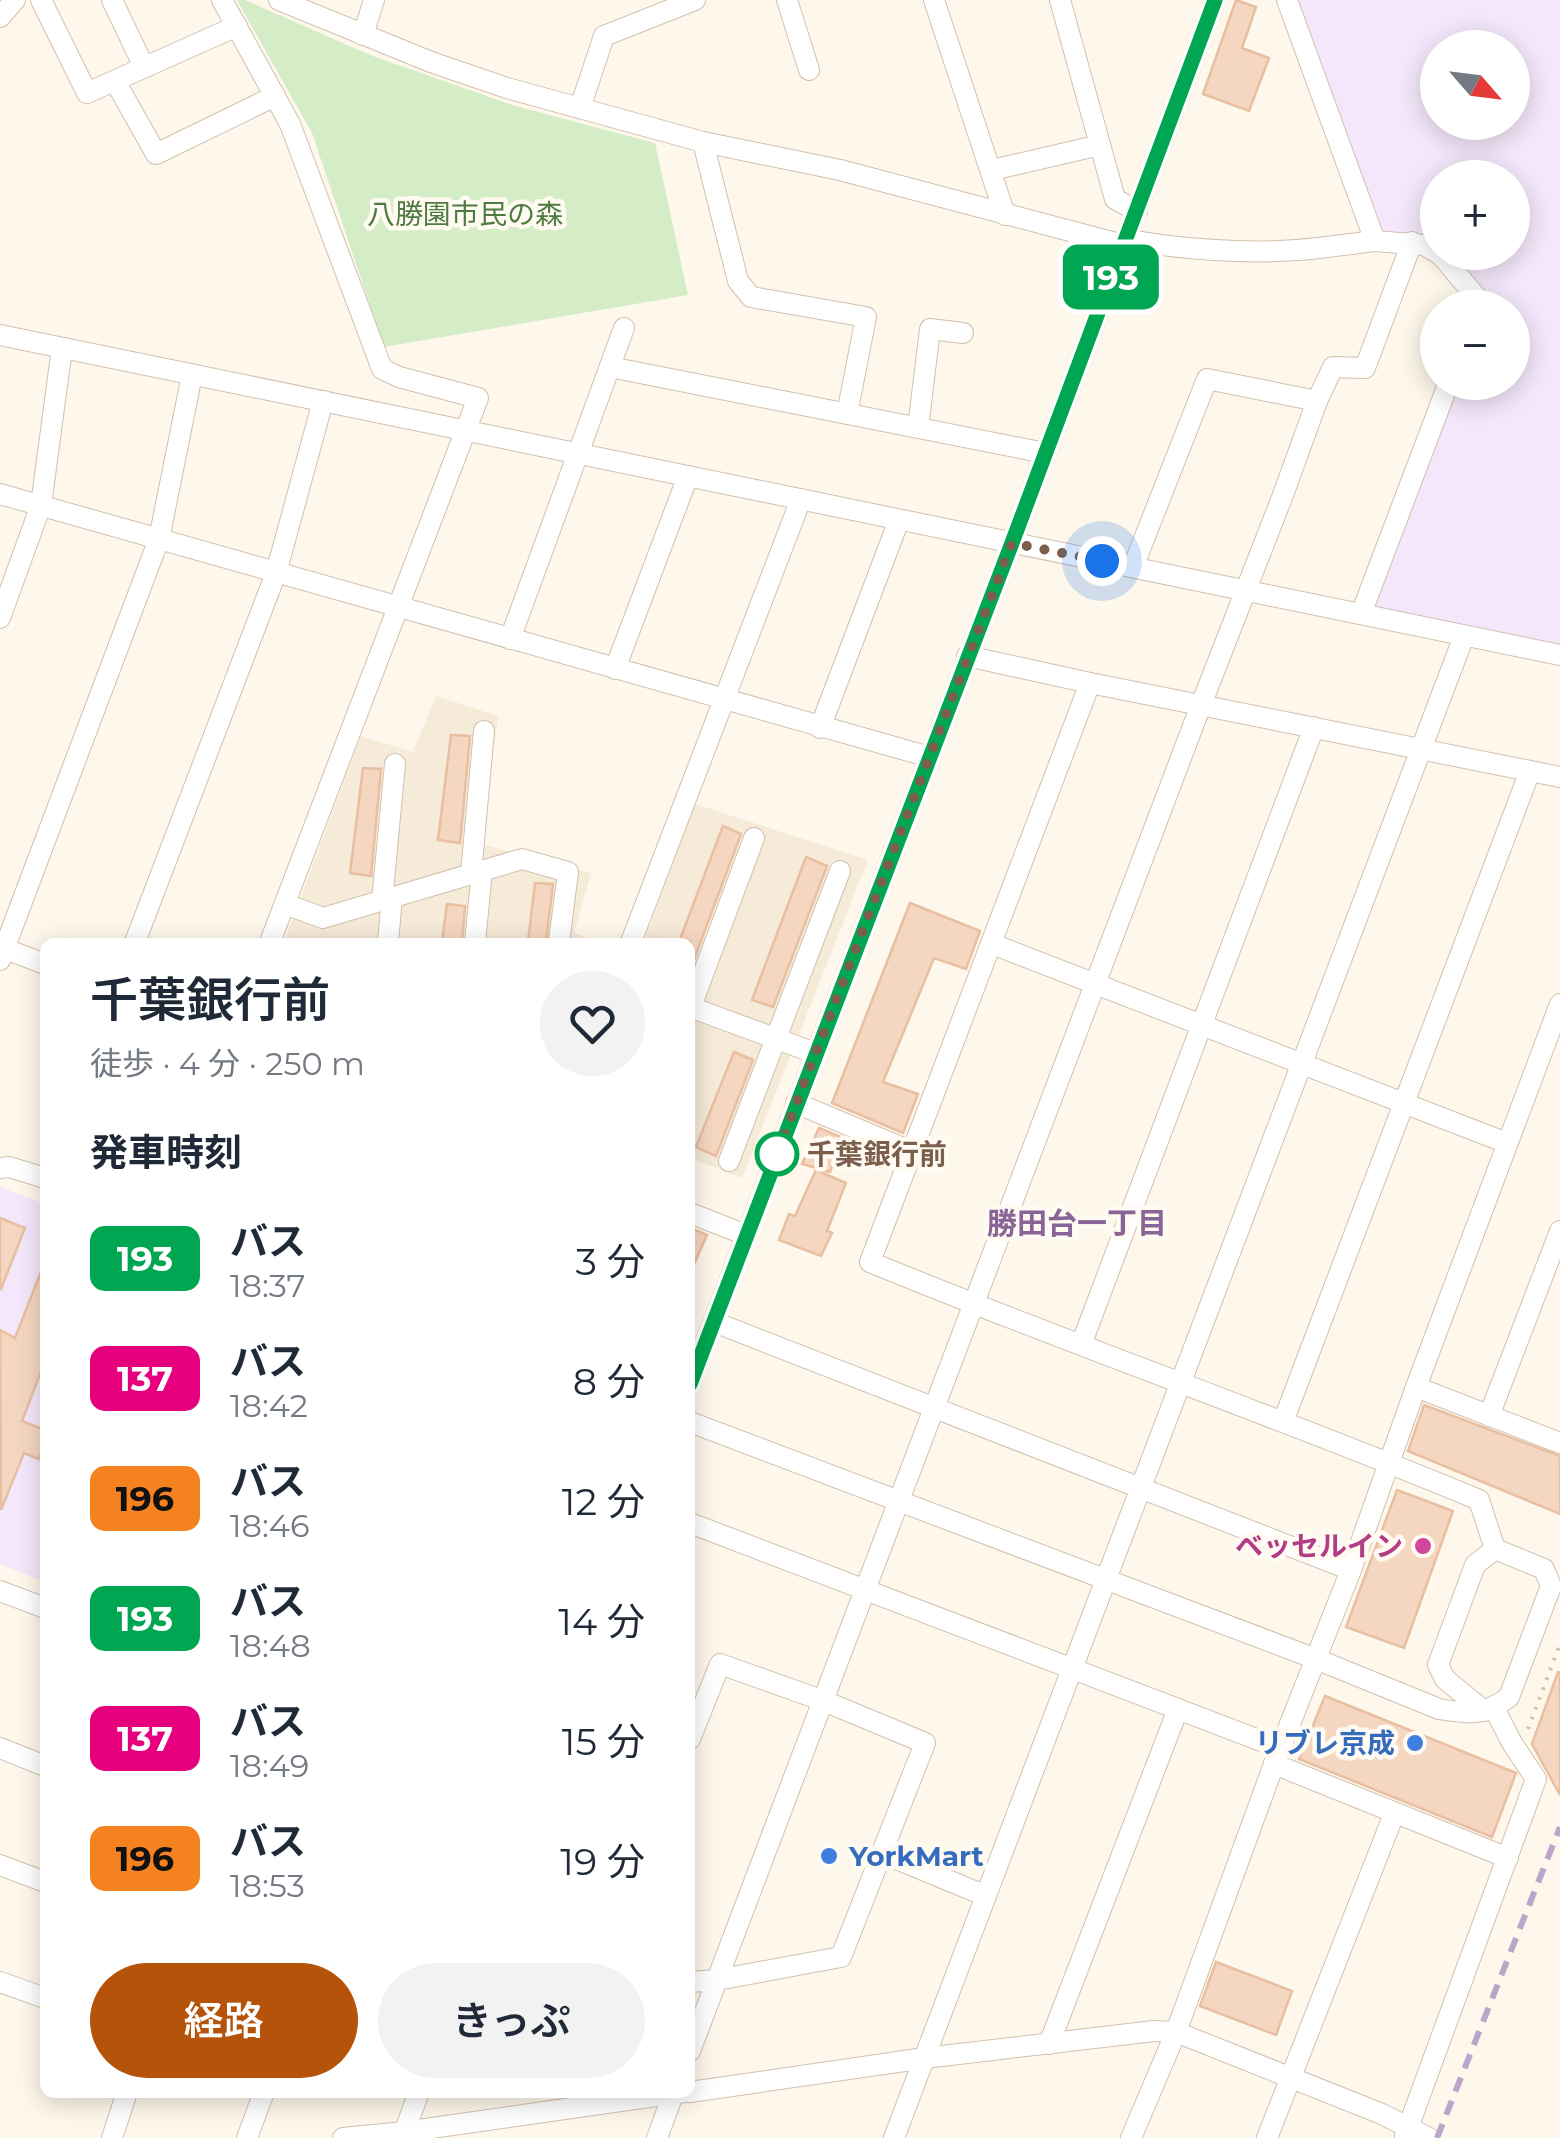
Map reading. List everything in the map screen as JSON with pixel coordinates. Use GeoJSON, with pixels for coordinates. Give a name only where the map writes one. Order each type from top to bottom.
{"type":"FeatureCollection","features":[{"type":"Feature","properties":{"kind":"street"},"geometry":{"type":"LineString","coordinates":[[0,17],[15,0]]}},
{"type":"Feature","properties":{"kind":"street"},"geometry":{"type":"LineString","coordinates":[[41,0],[87,93],[236,26]]}},
{"type":"Feature","properties":{"kind":"street"},"geometry":{"type":"LineString","coordinates":[[112,0],[144,68]]}},
{"type":"Feature","properties":{"kind":"street"},"geometry":{"type":"LineString","coordinates":[[222,0],[290,124],[382,368],[399,377],[478,398],[272,938]]}},
{"type":"Feature","properties":{"kind":"street"},"geometry":{"type":"LineString","coordinates":[[279,0],[488,82],[703,142],[840,170],[1004,215],[1124,242],[1265,251],[1375,241],[1412,242],[1441,256],[1471,290]]}},
{"type":"Feature","properties":{"kind":"street"},"geometry":{"type":"LineString","coordinates":[[363,34],[374,0]]}},
{"type":"Feature","properties":{"kind":"street"},"geometry":{"type":"LineString","coordinates":[[580,108],[604,36],[694,0]]}},
{"type":"Feature","properties":{"kind":"street"},"geometry":{"type":"LineString","coordinates":[[787,0],[809,70]]}},
{"type":"Feature","properties":{"kind":"street"},"geometry":{"type":"LineString","coordinates":[[934,0],[1004,215]]}},
{"type":"Feature","properties":{"kind":"street"},"geometry":{"type":"LineString","coordinates":[[1060,0],[1115,199],[1136,211]]}},
{"type":"Feature","properties":{"kind":"street"},"geometry":{"type":"LineString","coordinates":[[695,1371],[1215,0]]}},
{"type":"Feature","properties":{"kind":"street"},"geometry":{"type":"LineString","coordinates":[[1287,0],[1375,241]]}},
{"type":"Feature","properties":{"kind":"street"},"geometry":{"type":"LineString","coordinates":[[114,80],[156,154],[275,96]]}},
{"type":"Feature","properties":{"kind":"street"},"geometry":{"type":"LineString","coordinates":[[703,142],[738,280],[751,298],[866,318],[847,414]]}},
{"type":"Feature","properties":{"kind":"street"},"geometry":{"type":"LineString","coordinates":[[992,170],[1100,145]]}},
{"type":"Feature","properties":{"kind":"street"},"geometry":{"type":"LineString","coordinates":[[695,2039],[1317,401],[1333,367],[1365,368],[1412,242]]}},
{"type":"Feature","properties":{"kind":"street"},"geometry":{"type":"LineString","coordinates":[[510,639],[624,328]]}},
{"type":"Feature","properties":{"kind":"street"},"geometry":{"type":"LineString","coordinates":[[918,428],[930,329],[964,333]]}},
{"type":"Feature","properties":{"kind":"street"},"geometry":{"type":"LineString","coordinates":[[0,335],[1560,655]]}},
{"type":"Feature","properties":{"kind":"street"},"geometry":{"type":"LineString","coordinates":[[0,618],[41,505],[62,348]]}},
{"type":"Feature","properties":{"kind":"street"},"geometry":{"type":"LineString","coordinates":[[610,367],[1045,453]]}},
{"type":"Feature","properties":{"kind":"street"},"geometry":{"type":"LineString","coordinates":[[40,962],[2,951],[159,539],[192,375]]}},
{"type":"Feature","properties":{"kind":"street"},"geometry":{"type":"LineString","coordinates":[[1133,568],[1206,379],[1317,401]]}},
{"type":"Feature","properties":{"kind":"street"},"geometry":{"type":"LineString","coordinates":[[1361,614],[1442,400]]}},
{"type":"Feature","properties":{"kind":"street"},"geometry":{"type":"LineString","coordinates":[[137,938],[276,573],[323,402]]}},
{"type":"Feature","properties":{"kind":"street"},"geometry":{"type":"LineString","coordinates":[[615,670],[688,476]]}},
{"type":"Feature","properties":{"kind":"street"},"geometry":{"type":"LineString","coordinates":[[0,494],[930,757]]}},
{"type":"Feature","properties":{"kind":"street"},"geometry":{"type":"LineString","coordinates":[[633,938],[801,500]]}},
{"type":"Feature","properties":{"kind":"street"},"geometry":{"type":"LineString","coordinates":[[820,728],[898,520]]}},
{"type":"Feature","properties":{"kind":"street"},"geometry":{"type":"LineString","coordinates":[[894,2138],[1464,636]]}},
{"type":"Feature","properties":{"kind":"street"},"geometry":{"type":"LineString","coordinates":[[968,656],[1560,776]]}},
{"type":"Feature","properties":{"kind":"street"},"geometry":{"type":"LineString","coordinates":[[1090,683],[870,1262],[1479,1500],[1495,1550]]}},
{"type":"Feature","properties":{"kind":"street"},"geometry":{"type":"LineString","coordinates":[[1081,1345],[1314,727]]}},
{"type":"Feature","properties":{"kind":"street"},"geometry":{"type":"LineString","coordinates":[[475,938],[484,732]]}},
{"type":"Feature","properties":{"kind":"street"},"geometry":{"type":"LineString","coordinates":[[388,938],[395,764]]}},
{"type":"Feature","properties":{"kind":"street"},"geometry":{"type":"LineString","coordinates":[[1283,1422],[1530,771]]}},
{"type":"Feature","properties":{"kind":"street"},"geometry":{"type":"LineString","coordinates":[[695,995],[754,838]]}},
{"type":"Feature","properties":{"kind":"street"},"geometry":{"type":"LineString","coordinates":[[285,904],[323,918],[522,859],[568,872],[560,938]]}},
{"type":"Feature","properties":{"kind":"street"},"geometry":{"type":"LineString","coordinates":[[729,1161],[840,871]]}},
{"type":"Feature","properties":{"kind":"street"},"geometry":{"type":"LineString","coordinates":[[992,944],[1507,1144]]}},
{"type":"Feature","properties":{"kind":"street"},"geometry":{"type":"LineString","coordinates":[[1132,2138],[1352,1570],[1416,1387],[1560,1004]]}},
{"type":"Feature","properties":{"kind":"street"},"geometry":{"type":"LineString","coordinates":[[695,1010],[815,1052]]}},
{"type":"Feature","properties":{"kind":"street"},"geometry":{"type":"LineString","coordinates":[[796,1103],[912,1152]]}},
{"type":"Feature","properties":{"kind":"street"},"geometry":{"type":"LineString","coordinates":[[0,1168],[40,1177]]}},
{"type":"Feature","properties":{"kind":"street"},"geometry":{"type":"LineString","coordinates":[[695,1215],[746,1235]]}},
{"type":"Feature","properties":{"kind":"street"},"geometry":{"type":"LineString","coordinates":[[1489,1416],[1560,1231]]}},
{"type":"Feature","properties":{"kind":"street"},"geometry":{"type":"LineString","coordinates":[[714,1322],[1352,1570]]}},
{"type":"Feature","properties":{"kind":"street"},"geometry":{"type":"LineString","coordinates":[[1416,1387],[1559,1440]]}},
{"type":"Feature","properties":{"kind":"street"},"geometry":{"type":"LineString","coordinates":[[695,1424],[1439,1709],[1489,1709],[1508,1696],[1551,1586],[1552,1568],[1495,1550]]}},
{"type":"Feature","properties":{"kind":"street"},"geometry":{"type":"LineString","coordinates":[[695,1526],[1178,1709],[1394,1814],[1508,1858]]}},
{"type":"Feature","properties":{"kind":"street"},"geometry":{"type":"LineString","coordinates":[[1407,2132],[1536,1779],[1489,1709],[1445,1679],[1438,1665],[1475,1565],[1495,1550]]}},
{"type":"Feature","properties":{"kind":"street"},"geometry":{"type":"LineString","coordinates":[[0,1591],[40,1606]]}},
{"type":"Feature","properties":{"kind":"street"},"geometry":{"type":"LineString","coordinates":[[695,1727],[720,1664],[925,1742],[841,1957],[695,1982]]}},
{"type":"Feature","properties":{"kind":"street"},"geometry":{"type":"LineString","coordinates":[[1398,1691],[1418,1690],[1445,1679]]}},
{"type":"Feature","properties":{"kind":"street"},"geometry":{"type":"LineString","coordinates":[[1049,2044],[1178,1709]]}},
{"type":"Feature","properties":{"kind":"street"},"geometry":{"type":"LineString","coordinates":[[0,1748],[40,1764]]}},
{"type":"Feature","properties":{"kind":"street"},"geometry":{"type":"LineString","coordinates":[[1268,2138],[1394,1814]]}},
{"type":"Feature","properties":{"kind":"street"},"geometry":{"type":"LineString","coordinates":[[882,1853],[986,1896]]}},
{"type":"Feature","properties":{"kind":"street"},"geometry":{"type":"LineString","coordinates":[[0,1864],[40,1880]]}},
{"type":"Feature","properties":{"kind":"street"},"geometry":{"type":"LineString","coordinates":[[0,1982],[40,1996]]}},
{"type":"Feature","properties":{"kind":"street"},"geometry":{"type":"LineString","coordinates":[[695,2091],[924,2058],[1176,2032],[1382,2114],[1407,2132],[1429,2138]]}},
{"type":"Feature","properties":{"kind":"street"},"geometry":{"type":"LineString","coordinates":[[112,2138],[125,2098]]}},
{"type":"Feature","properties":{"kind":"street"},"geometry":{"type":"LineString","coordinates":[[247,2138],[262,2098]]}},
{"type":"Feature","properties":{"kind":"street"},"geometry":{"type":"LineString","coordinates":[[403,2135],[418,2098]]}},
{"type":"Feature","properties":{"kind":"street"},"geometry":{"type":"LineString","coordinates":[[343,2138],[403,2135],[648,2098]]}},
{"type":"Feature","properties":{"kind":"street"},"geometry":{"type":"LineString","coordinates":[[657,2138],[678,2098]]}},
{"type":"Feature","properties":{"kind":"path"},"geometry":{"type":"LineString","coordinates":[[1525,1739],[1560,1646]]}},
{"type":"Feature","properties":{"kind":"shaded area"},"geometry":{"type":"Polygon","coordinates":[[[1295,0],[1560,0],[1560,645],[1376,607],[1375,601],[1450,400],[1530,400],[1530,290],[1473,290],[1461,270],[1530,270],[1530,160],[1420,160],[1420,240],[1386,233],[1376,222],[1295,0]]]}},
{"type":"Feature","properties":{"kind":"shaded area"},"geometry":{"type":"Polygon","coordinates":[[[436,696],[498,716],[481,844],[591,873],[574,933],[586,938],[285,938],[361,736],[413,752],[436,696]]]}},
{"type":"Feature","properties":{"kind":"shaded area"},"geometry":{"type":"Polygon","coordinates":[[[695,804],[868,860],[742,1178],[695,1160],[695,938],[645,938],[695,804]]]}},
{"type":"Feature","properties":{"kind":"shaded area"},"geometry":{"type":"Polygon","coordinates":[[[0,1187],[40,1202],[40,1580],[0,1564],[0,1187]]]}},
{"type":"Feature","properties":{"kind":"green space","name":"八勝園市民の森"},"geometry":{"type":"Polygon","coordinates":[[[237,0],[245,0],[370,55],[512,105],[655,143],[688,295],[384,347],[312,133],[237,0]]]}},
{"type":"Feature","properties":{"kind":"building"},"geometry":{"type":"Polygon","coordinates":[[[1236,0],[1256,7],[1242,48],[1269,58],[1249,111],[1203,94],[1236,0]]]}},
{"type":"Feature","properties":{"kind":"building"},"geometry":{"type":"Polygon","coordinates":[[[451,735],[470,736],[460,843],[438,840],[451,735]]]}},
{"type":"Feature","properties":{"kind":"building"},"geometry":{"type":"Polygon","coordinates":[[[363,768],[381,769],[371,876],[350,873],[363,768]]]}},
{"type":"Feature","properties":{"kind":"building"},"geometry":{"type":"Polygon","coordinates":[[[723,826],[741,834],[695,957],[695,938],[681,938],[723,826]]]}},
{"type":"Feature","properties":{"kind":"building"},"geometry":{"type":"Polygon","coordinates":[[[806,857],[827,866],[773,1007],[752,1000],[806,857]]]}},
{"type":"Feature","properties":{"kind":"building"},"geometry":{"type":"Polygon","coordinates":[[[535,883],[553,884],[546,938],[528,938],[535,883]]]}},
{"type":"Feature","properties":{"kind":"building"},"geometry":{"type":"Polygon","coordinates":[[[910,903],[980,931],[966,969],[934,958],[883,1082],[918,1094],[903,1133],[832,1103],[910,903]]]}},
{"type":"Feature","properties":{"kind":"building"},"geometry":{"type":"Polygon","coordinates":[[[447,904],[465,906],[462,938],[443,938],[447,904]]]}},
{"type":"Feature","properties":{"kind":"building"},"geometry":{"type":"Polygon","coordinates":[[[734,1052],[753,1060],[716,1156],[696,1147],[734,1052]]]}},
{"type":"Feature","properties":{"kind":"building"},"geometry":{"type":"Polygon","coordinates":[[[819,1128],[843,1138],[830,1172],[802,1164],[819,1128]]]}},
{"type":"Feature","properties":{"kind":"building"},"geometry":{"type":"Polygon","coordinates":[[[816,1170],[846,1183],[821,1256],[779,1240],[789,1214],[795,1216],[816,1170]]]}},
{"type":"Feature","properties":{"kind":"building"},"geometry":{"type":"Polygon","coordinates":[[[0,1218],[25,1228],[1,1289],[0,1288],[0,1218]]]}},
{"type":"Feature","properties":{"kind":"building"},"geometry":{"type":"Polygon","coordinates":[[[695,1230],[707,1235],[695,1262],[695,1230]]]}},
{"type":"Feature","properties":{"kind":"building"},"geometry":{"type":"Polygon","coordinates":[[[40,1274],[40,1374],[22,1421],[40,1428],[40,1456],[24,1453],[1,1510],[0,1330],[15,1338],[40,1274]]]}},
{"type":"Feature","properties":{"kind":"building"},"geometry":{"type":"Polygon","coordinates":[[[1424,1405],[1560,1456],[1560,1514],[1408,1451],[1424,1405]]]}},
{"type":"Feature","properties":{"kind":"building"},"geometry":{"type":"Polygon","coordinates":[[[1397,1490],[1453,1511],[1404,1648],[1346,1627],[1397,1490]]]}},
{"type":"Feature","properties":{"kind":"building"},"geometry":{"type":"Polygon","coordinates":[[[1560,1673],[1560,1795],[1532,1744],[1560,1673]]]}},
{"type":"Feature","properties":{"kind":"building"},"geometry":{"type":"Polygon","coordinates":[[[1325,1696],[1516,1773],[1492,1837],[1299,1759],[1325,1696]]]}},
{"type":"Feature","properties":{"kind":"building"},"geometry":{"type":"Polygon","coordinates":[[[1216,1962],[1292,1991],[1276,2035],[1200,2006],[1216,1962]]]}},
{"type":"Feature","properties":{"kind":"railway"},"geometry":{"type":"LineString","coordinates":[[1437,2138],[1560,1827]]}},
{"type":"Feature","properties":{"kind":"bus line","name":"193"},"geometry":{"type":"LineString","coordinates":[[695,1371],[1215,0]]}},
{"type":"Feature","properties":{"kind":"place","name":"千葉銀行前"},"geometry":{"type":"Point","coordinates":[777,1154]}},
{"type":"Feature","properties":{"kind":"place","name":"ベッセルイン"},"geometry":{"type":"Point","coordinates":[1423,1546]}},
{"type":"Feature","properties":{"kind":"place","name":"リブレ京成"},"geometry":{"type":"Point","coordinates":[1415,1743]}},
{"type":"Feature","properties":{"kind":"place","name":"YorkMart"},"geometry":{"type":"Point","coordinates":[829,1856]}},
{"type":"Feature","properties":{"kind":"district","name":"勝田台一丁目"},"geometry":{"type":"Point","coordinates":[1077,1223]}},
{"type":"Feature","properties":{"kind":"route"},"geometry":{"type":"LineString","coordinates":[[777,1154],[771,1169],[1012,543],[1102,561]]}}]}
